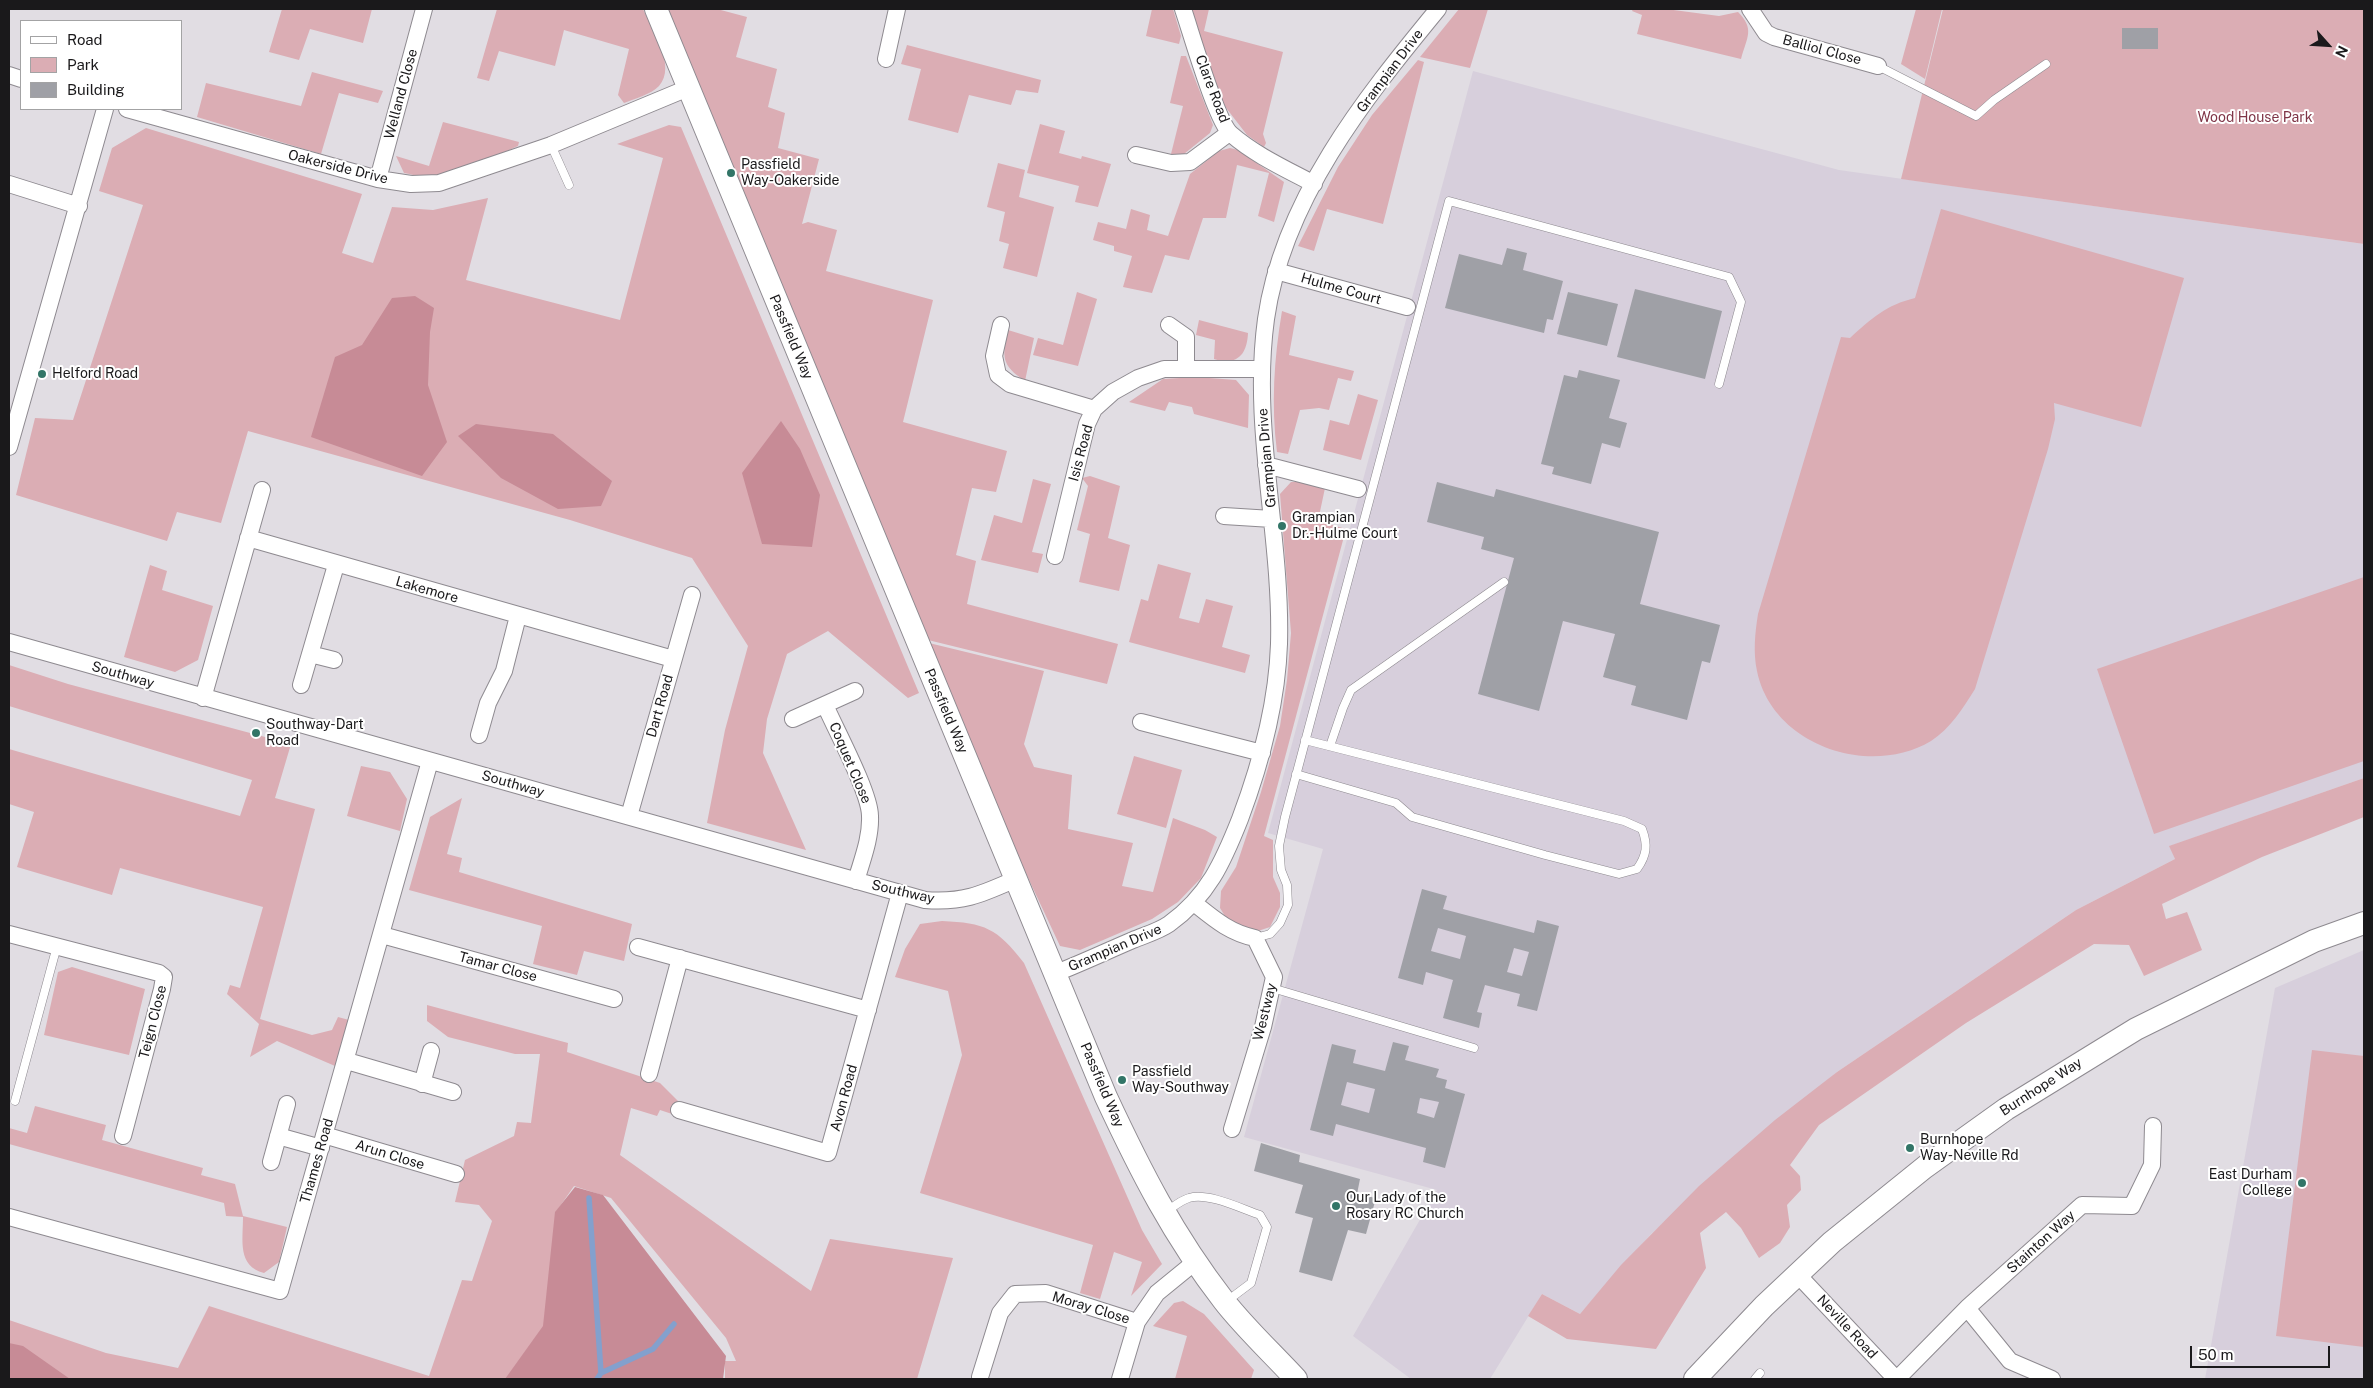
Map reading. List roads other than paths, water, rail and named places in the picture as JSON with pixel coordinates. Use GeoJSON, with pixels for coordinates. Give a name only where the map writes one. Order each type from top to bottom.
{"type":"FeatureCollection","features":[{"type":"Feature","properties":{"kind":"street","name":"Welland Close"},"geometry":{"type":"LineString","coordinates":[[378,180],[424,9]]}},
{"type":"Feature","properties":{"kind":"street","name":"Passfield Way"},"geometry":{"type":"LineString","coordinates":[[656,9],[1106,1097],[1141,1172],[1195,1262],[1226,1303],[1296,1379]]}},
{"type":"Feature","properties":{"kind":"street"},"geometry":{"type":"LineString","coordinates":[[886,59],[897,9]]}},
{"type":"Feature","properties":{"kind":"street","name":"Clare Road"},"geometry":{"type":"LineString","coordinates":[[1183,9],[1211,94],[1229,133],[1268,159],[1314,184]]}},
{"type":"Feature","properties":{"kind":"street","name":"Grampian Drive"},"geometry":{"type":"LineString","coordinates":[[1056,973],[1167,926],[1194,903],[1223,860],[1262,753],[1274,700],[1279,644],[1272,519],[1266,465],[1262,369],[1266,319],[1276,271],[1288,234],[1314,184],[1355,116],[1400,55],[1438,9]]}},
{"type":"Feature","properties":{"kind":"street","name":"Balliol Close"},"geometry":{"type":"LineString","coordinates":[[1750,9],[1766,33],[1774,37],[1878,66]]}},
{"type":"Feature","properties":{"kind":"street","name":"Oakerside Drive"},"geometry":{"type":"LineString","coordinates":[[131,110],[378,180],[412,184],[439,183],[551,145],[688,88]]}},
{"type":"Feature","properties":{"kind":"street"},"geometry":{"type":"LineString","coordinates":[[9,447],[105,110]]}},
{"type":"Feature","properties":{"kind":"street"},"geometry":{"type":"LineString","coordinates":[[1136,155],[1171,163],[1190,162],[1229,133]]}},
{"type":"Feature","properties":{"kind":"street"},"geometry":{"type":"LineString","coordinates":[[9,184],[79,206]]}},
{"type":"Feature","properties":{"kind":"street","name":"Hulme Court"},"geometry":{"type":"LineString","coordinates":[[1276,271],[1407,307]]}},
{"type":"Feature","properties":{"kind":"street"},"geometry":{"type":"LineString","coordinates":[[1001,324],[994,356],[998,375],[1010,384],[1094,409]]}},
{"type":"Feature","properties":{"kind":"street"},"geometry":{"type":"LineString","coordinates":[[1169,325],[1186,337],[1186,369]]}},
{"type":"Feature","properties":{"kind":"street","name":"Isis Road"},"geometry":{"type":"LineString","coordinates":[[1055,556],[1087,424],[1094,409],[1113,392],[1138,378],[1164,369],[1262,369]]}},
{"type":"Feature","properties":{"kind":"street"},"geometry":{"type":"LineString","coordinates":[[1266,465],[1358,489]]}},
{"type":"Feature","properties":{"kind":"street"},"geometry":{"type":"LineString","coordinates":[[203,698],[262,490]]}},
{"type":"Feature","properties":{"kind":"street"},"geometry":{"type":"LineString","coordinates":[[1224,516],[1272,519]]}},
{"type":"Feature","properties":{"kind":"street","name":"Lakemore"},"geometry":{"type":"LineString","coordinates":[[248,538],[336,565],[674,659]]}},
{"type":"Feature","properties":{"kind":"street"},"geometry":{"type":"LineString","coordinates":[[301,685],[336,565]]}},
{"type":"Feature","properties":{"kind":"street","name":"Dart Road"},"geometry":{"type":"LineString","coordinates":[[629,816],[692,595]]}},
{"type":"Feature","properties":{"kind":"street"},"geometry":{"type":"LineString","coordinates":[[479,735],[488,702],[504,671],[518,616]]}},
{"type":"Feature","properties":{"kind":"street","name":"Southway"},"geometry":{"type":"LineString","coordinates":[[9,642],[925,900],[951,902],[983,893],[1016,879]]}},
{"type":"Feature","properties":{"kind":"street"},"geometry":{"type":"LineString","coordinates":[[310,654],[334,660]]}},
{"type":"Feature","properties":{"kind":"street"},"geometry":{"type":"LineString","coordinates":[[793,719],[855,691]]}},
{"type":"Feature","properties":{"kind":"street","name":"Coquet Close"},"geometry":{"type":"LineString","coordinates":[[825,705],[866,796],[871,815],[868,838],[856,881]]}},
{"type":"Feature","properties":{"kind":"street"},"geometry":{"type":"LineString","coordinates":[[1141,722],[1262,753]]}},
{"type":"Feature","properties":{"kind":"street","name":"Thames Road"},"geometry":{"type":"LineString","coordinates":[[9,1217],[280,1291],[322,1141],[347,1061],[430,761]]}},
{"type":"Feature","properties":{"kind":"street","name":"Avon Road"},"geometry":{"type":"LineString","coordinates":[[679,1110],[828,1154],[900,893]]}},
{"type":"Feature","properties":{"kind":"street"},"geometry":{"type":"LineString","coordinates":[[1194,903],[1225,928],[1240,935],[1255,938]]}},
{"type":"Feature","properties":{"kind":"street","name":"Burnhope Way"},"geometry":{"type":"LineString","coordinates":[[1695,1379],[1738,1333],[1832,1242],[1925,1167],[2006,1109],[2055,1077],[2136,1029],[2314,941],[2364,923]]}},
{"type":"Feature","properties":{"kind":"street","name":"Teign Close"},"geometry":{"type":"LineString","coordinates":[[9,934],[159,973],[164,977],[123,1136]]}},
{"type":"Feature","properties":{"kind":"street","name":"Tamar Close"},"geometry":{"type":"LineString","coordinates":[[382,935],[614,999]]}},
{"type":"Feature","properties":{"kind":"street","name":"Westway"},"geometry":{"type":"LineString","coordinates":[[1232,1129],[1263,1027],[1274,977],[1255,938]]}},
{"type":"Feature","properties":{"kind":"street"},"geometry":{"type":"LineString","coordinates":[[638,946],[868,1010]]}},
{"type":"Feature","properties":{"kind":"street"},"geometry":{"type":"LineString","coordinates":[[649,1074],[680,958]]}},
{"type":"Feature","properties":{"kind":"street"},"geometry":{"type":"LineString","coordinates":[[422,1084],[431,1051]]}},
{"type":"Feature","properties":{"kind":"street"},"geometry":{"type":"LineString","coordinates":[[347,1061],[453,1092]]}},
{"type":"Feature","properties":{"kind":"street"},"geometry":{"type":"LineString","coordinates":[[270,1162],[287,1104]]}},
{"type":"Feature","properties":{"kind":"street","name":"Stainton Way"},"geometry":{"type":"LineString","coordinates":[[1897,1379],[1967,1308],[2082,1205],[2132,1206],[2152,1165],[2153,1126]]}},
{"type":"Feature","properties":{"kind":"street","name":"Arun Close"},"geometry":{"type":"LineString","coordinates":[[278,1136],[322,1141],[456,1174]]}},
{"type":"Feature","properties":{"kind":"street"},"geometry":{"type":"LineString","coordinates":[[1120,1379],[1137,1322],[1157,1293],[1195,1262]]}},
{"type":"Feature","properties":{"kind":"street","name":"Neville Road"},"geometry":{"type":"LineString","coordinates":[[1798,1275],[1897,1379]]}},
{"type":"Feature","properties":{"kind":"street","name":"Moray Close"},"geometry":{"type":"LineString","coordinates":[[980,1377],[1000,1313],[1015,1294],[1046,1294],[1137,1322]]}},
{"type":"Feature","properties":{"kind":"street"},"geometry":{"type":"LineString","coordinates":[[1967,1308],[2010,1361],[2052,1379]]}},
{"type":"Feature","properties":{"kind":"lane"},"geometry":{"type":"LineString","coordinates":[[1878,66],[1976,116],[1994,100],[2046,64]]}},
{"type":"Feature","properties":{"kind":"lane"},"geometry":{"type":"LineString","coordinates":[[551,145],[569,185]]}},
{"type":"Feature","properties":{"kind":"lane"},"geometry":{"type":"LineString","coordinates":[[1255,938],[1270,934],[1280,923],[1288,905],[1287,884],[1281,870],[1279,846],[1296,774],[1448,201],[1729,277],[1741,302],[1719,384]]}},
{"type":"Feature","properties":{"kind":"lane"},"geometry":{"type":"LineString","coordinates":[[1330,746],[1351,690],[1504,582]]}},
{"type":"Feature","properties":{"kind":"lane"},"geometry":{"type":"LineString","coordinates":[[1296,774],[1396,803],[1412,817],[1619,874],[1638,869],[1645,858],[1647,842],[1642,829],[1624,821],[1305,740]]}},
{"type":"Feature","properties":{"kind":"lane"},"geometry":{"type":"LineString","coordinates":[[15,1101],[58,946]]}},
{"type":"Feature","properties":{"kind":"lane"},"geometry":{"type":"LineString","coordinates":[[1272,988],[1474,1048]]}},
{"type":"Feature","properties":{"kind":"lane"},"geometry":{"type":"LineString","coordinates":[[1164,1213],[1186,1198],[1195,1196],[1206,1197],[1260,1215],[1267,1227],[1251,1283],[1226,1303]]}},
{"type":"Feature","properties":{"kind":"waterway"},"geometry":{"type":"LineString","coordinates":[[589,1198],[601,1373],[597,1379]]}},
{"type":"Feature","properties":{"kind":"waterway"},"geometry":{"type":"LineString","coordinates":[[601,1373],[653,1349],[674,1324]]}},
{"type":"Feature","properties":{"kind":"place","name":"Passfield Way-Oakerside"},"geometry":{"type":"Point","coordinates":[731,173]}},
{"type":"Feature","properties":{"kind":"place","name":"Helford Road"},"geometry":{"type":"Point","coordinates":[42,374]}},
{"type":"Feature","properties":{"kind":"place","name":"Grampian Dr.-Hulme Court"},"geometry":{"type":"Point","coordinates":[1282,526]}},
{"type":"Feature","properties":{"kind":"place","name":"Southway-Dart Road"},"geometry":{"type":"Point","coordinates":[256,733]}},
{"type":"Feature","properties":{"kind":"place","name":"Passfield Way-Southway"},"geometry":{"type":"Point","coordinates":[1122,1080]}},
{"type":"Feature","properties":{"kind":"place","name":"Burnhope Way-Neville Rd"},"geometry":{"type":"Point","coordinates":[1910,1148]}},
{"type":"Feature","properties":{"kind":"place","name":"East Durham College"},"geometry":{"type":"Point","coordinates":[2302,1183]}},
{"type":"Feature","properties":{"kind":"place","name":"Our Lady of the Rosary RC Church"},"geometry":{"type":"Point","coordinates":[1336,1206]}},
{"type":"Feature","properties":{"kind":"park label","name":"Wood House Park"},"geometry":{"type":"Point","coordinates":[2255,118]}}]}
